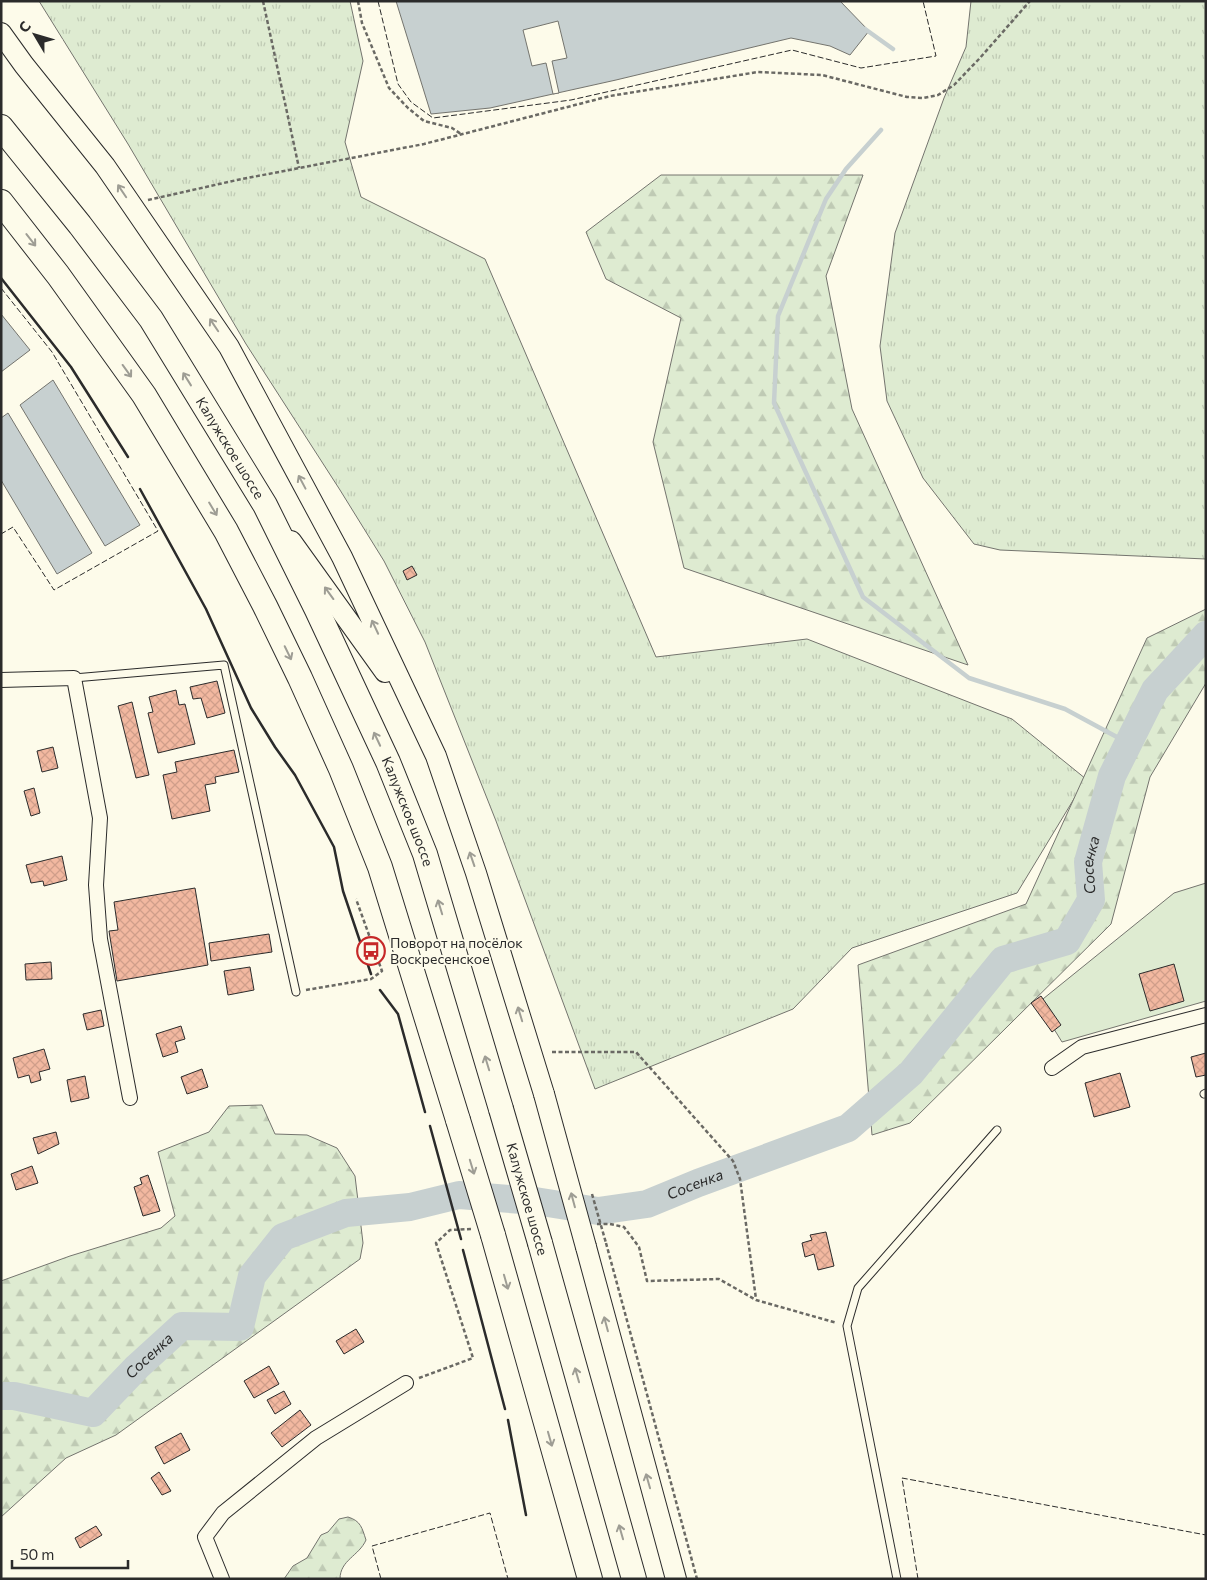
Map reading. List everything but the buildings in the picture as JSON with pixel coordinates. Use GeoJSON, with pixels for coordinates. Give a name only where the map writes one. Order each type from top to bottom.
{"type":"FeatureCollection","features":[{"type":"Feature","properties":{"kind":"highway","name":"Калужское шоссе"},"geometry":{"type":"LineString","coordinates":[[1,127],[80,225],[151,320],[265,505],[317,610],[388,762],[425,854],[540,1243],[634,1579]]}},
{"type":"Feature","properties":{"kind":"highway"},"geometry":{"type":"LineString","coordinates":[[1,202],[58,275],[144,395],[226,531],[265,606],[319,719],[380,868],[493,1235],[590,1579]]}},
{"type":"Feature","properties":{"kind":"main road"},"geometry":{"type":"LineString","coordinates":[[1,33],[24,65],[105,166],[229,347],[342,557],[436,756],[476,872],[544,1094],[676,1579]]}},
{"type":"Feature","properties":{"kind":"main road"},"geometry":{"type":"LineString","coordinates":[[265,505],[418,718]]}},
{"type":"Feature","properties":{"kind":"street"},"geometry":{"type":"LineString","coordinates":[[1,680],[74,678],[100,818],[96,885],[100,939],[130,1098]]}},
{"type":"Feature","properties":{"kind":"street"},"geometry":{"type":"LineString","coordinates":[[1052,1068],[1082,1046],[1206,1015]]}},
{"type":"Feature","properties":{"kind":"street"},"geometry":{"type":"LineString","coordinates":[[222,1579],[205,1537],[222,1514],[316,1438],[406,1383]]}},
{"type":"Feature","properties":{"kind":"lane"},"geometry":{"type":"LineString","coordinates":[[74,678],[224,665],[296,992]]}},
{"type":"Feature","properties":{"kind":"lane"},"geometry":{"type":"LineString","coordinates":[[897,1579],[847,1326],[858,1288],[997,1130]]}},
{"type":"Feature","properties":{"kind":"path"},"geometry":{"type":"LineString","coordinates":[[263,1],[299,168]]}},
{"type":"Feature","properties":{"kind":"path"},"geometry":{"type":"LineString","coordinates":[[358,1],[362,24],[389,88],[408,108],[424,121],[452,128],[461,134]]}},
{"type":"Feature","properties":{"kind":"path"},"geometry":{"type":"LineString","coordinates":[[132,206],[152,199],[424,144],[610,96],[758,72],[822,75],[907,96],[923,98],[938,95],[954,84],[980,58],[1030,1]]}},
{"type":"Feature","properties":{"kind":"path"},"geometry":{"type":"LineString","coordinates":[[296,992],[371,979],[382,971],[356,899]]}},
{"type":"Feature","properties":{"kind":"path"},"geometry":{"type":"LineString","coordinates":[[552,1052],[636,1052],[733,1161],[740,1179],[756,1300]]}},
{"type":"Feature","properties":{"kind":"path"},"geometry":{"type":"LineString","coordinates":[[606,1243],[698,1579]]}},
{"type":"Feature","properties":{"kind":"green space"},"geometry":{"type":"Polygon","coordinates":[[[39,1],[350,1],[363,61],[345,142],[361,197],[485,259],[656,657],[807,639],[1012,719],[1086,779],[1017,893],[852,948],[793,1009],[595,1089],[496,821],[425,642],[384,561],[246,344],[128,144],[39,1]]]}},
{"type":"Feature","properties":{"kind":"green space"},"geometry":{"type":"Polygon","coordinates":[[[971,1],[1206,1],[1206,559],[1000,550],[974,544],[923,478],[887,401],[880,346],[895,233],[944,98],[966,47],[971,1]]]}},
{"type":"Feature","properties":{"kind":"green space"},"geometry":{"type":"Polygon","coordinates":[[[661,175],[863,175],[826,276],[852,409],[968,665],[684,568],[653,442],[681,318],[606,279],[586,232],[661,175]]]}},
{"type":"Feature","properties":{"kind":"green space"},"geometry":{"type":"Polygon","coordinates":[[[1206,609],[1206,683],[1150,777],[1111,924],[910,1123],[872,1135],[858,965],[1026,904],[1147,638],[1206,609]]]}},
{"type":"Feature","properties":{"kind":"green space"},"geometry":{"type":"Polygon","coordinates":[[[1206,883],[1206,1001],[1062,1042],[1038,1003],[1174,893],[1206,883]]]}},
{"type":"Feature","properties":{"kind":"green space"},"geometry":{"type":"Polygon","coordinates":[[[262,1105],[275,1134],[307,1135],[337,1148],[355,1176],[363,1243],[360,1259],[116,1435],[66,1458],[1,1517],[1,1281],[70,1256],[161,1228],[175,1216],[158,1152],[209,1132],[229,1106],[262,1105]]]}},
{"type":"Feature","properties":{"kind":"green space"},"geometry":{"type":"Polygon","coordinates":[[[348,1517],[358,1523],[366,1540],[343,1567],[340,1579],[284,1579],[293,1566],[307,1558],[321,1535],[328,1532],[339,1519],[348,1517]]]}},
{"type":"Feature","properties":{"kind":"shaded area"},"geometry":{"type":"Polygon","coordinates":[[[396,1],[840,1],[869,31],[850,55],[830,46],[791,38],[490,108],[431,114],[396,1]]]}},
{"type":"Feature","properties":{"kind":"shaded area"},"geometry":{"type":"Polygon","coordinates":[[[1,314],[30,350],[1,372],[1,314]]]}},
{"type":"Feature","properties":{"kind":"shaded area"},"geometry":{"type":"Polygon","coordinates":[[[53,380],[140,525],[105,546],[20,405],[53,380]]]}},
{"type":"Feature","properties":{"kind":"shaded area"},"geometry":{"type":"Polygon","coordinates":[[[8,413],[92,553],[57,574],[1,480],[1,418],[8,413]]]}},
{"type":"Feature","properties":{"kind":"pier"},"geometry":{"type":"Polygon","coordinates":[[[558,21],[567,58],[552,61],[559,93],[553,94],[546,63],[532,66],[523,30],[558,21]]]}},
{"type":"Feature","properties":{"kind":"waterway"},"geometry":{"type":"LineString","coordinates":[[865,29],[893,49]]}},
{"type":"Feature","properties":{"kind":"waterway"},"geometry":{"type":"LineString","coordinates":[[881,130],[846,169],[826,199],[778,316],[774,403],[863,597],[969,678],[1065,709],[1128,743]]}},
{"type":"Feature","properties":{"kind":"waterway","name":"Сосенка"},"geometry":{"type":"LineString","coordinates":[[1,1396],[14,1396],[93,1413],[137,1367],[182,1326],[240,1327],[252,1276],[283,1237],[346,1213],[410,1207],[459,1195],[535,1201],[598,1211],[647,1204],[698,1183],[848,1128],[911,1073],[1003,960],[1067,941],[1091,900],[1088,862],[1112,776],[1155,690],[1206,635]]}},
{"type":"Feature","properties":{"kind":"fence"},"geometry":{"type":"LineString","coordinates":[[378,1],[398,84],[411,102],[433,118],[571,100],[792,50],[861,68],[936,56],[923,1]]}},
{"type":"Feature","properties":{"kind":"fence"},"geometry":{"type":"LineString","coordinates":[[1,288],[52,352],[158,531],[54,590],[13,527],[1,534]]}},
{"type":"Feature","properties":{"kind":"fence"},"geometry":{"type":"LineString","coordinates":[[918,1579],[902,1478],[1206,1535]]}},
{"type":"Feature","properties":{"kind":"fence"},"geometry":{"type":"LineString","coordinates":[[381,1579],[372,1546],[490,1513],[508,1579]]}},
{"type":"Feature","properties":{"kind":"wall"},"geometry":{"type":"LineString","coordinates":[[1,278],[71,367],[128,457]]}},
{"type":"Feature","properties":{"kind":"wall"},"geometry":{"type":"LineString","coordinates":[[140,489],[206,609],[251,708],[295,775],[334,847],[343,891],[371,974]]}},
{"type":"Feature","properties":{"kind":"wall"},"geometry":{"type":"LineString","coordinates":[[380,990],[398,1014],[425,1112]]}},
{"type":"Feature","properties":{"kind":"wall"},"geometry":{"type":"LineString","coordinates":[[430,1126],[461,1239]]}},
{"type":"Feature","properties":{"kind":"wall"},"geometry":{"type":"LineString","coordinates":[[463,1250],[505,1409]]}},
{"type":"Feature","properties":{"kind":"wall"},"geometry":{"type":"LineString","coordinates":[[508,1420],[526,1515]]}},
{"type":"Feature","properties":{"kind":"place","name":"Поворот на посёлок Воскресенское"},"geometry":{"type":"Point","coordinates":[371,951]}}]}
